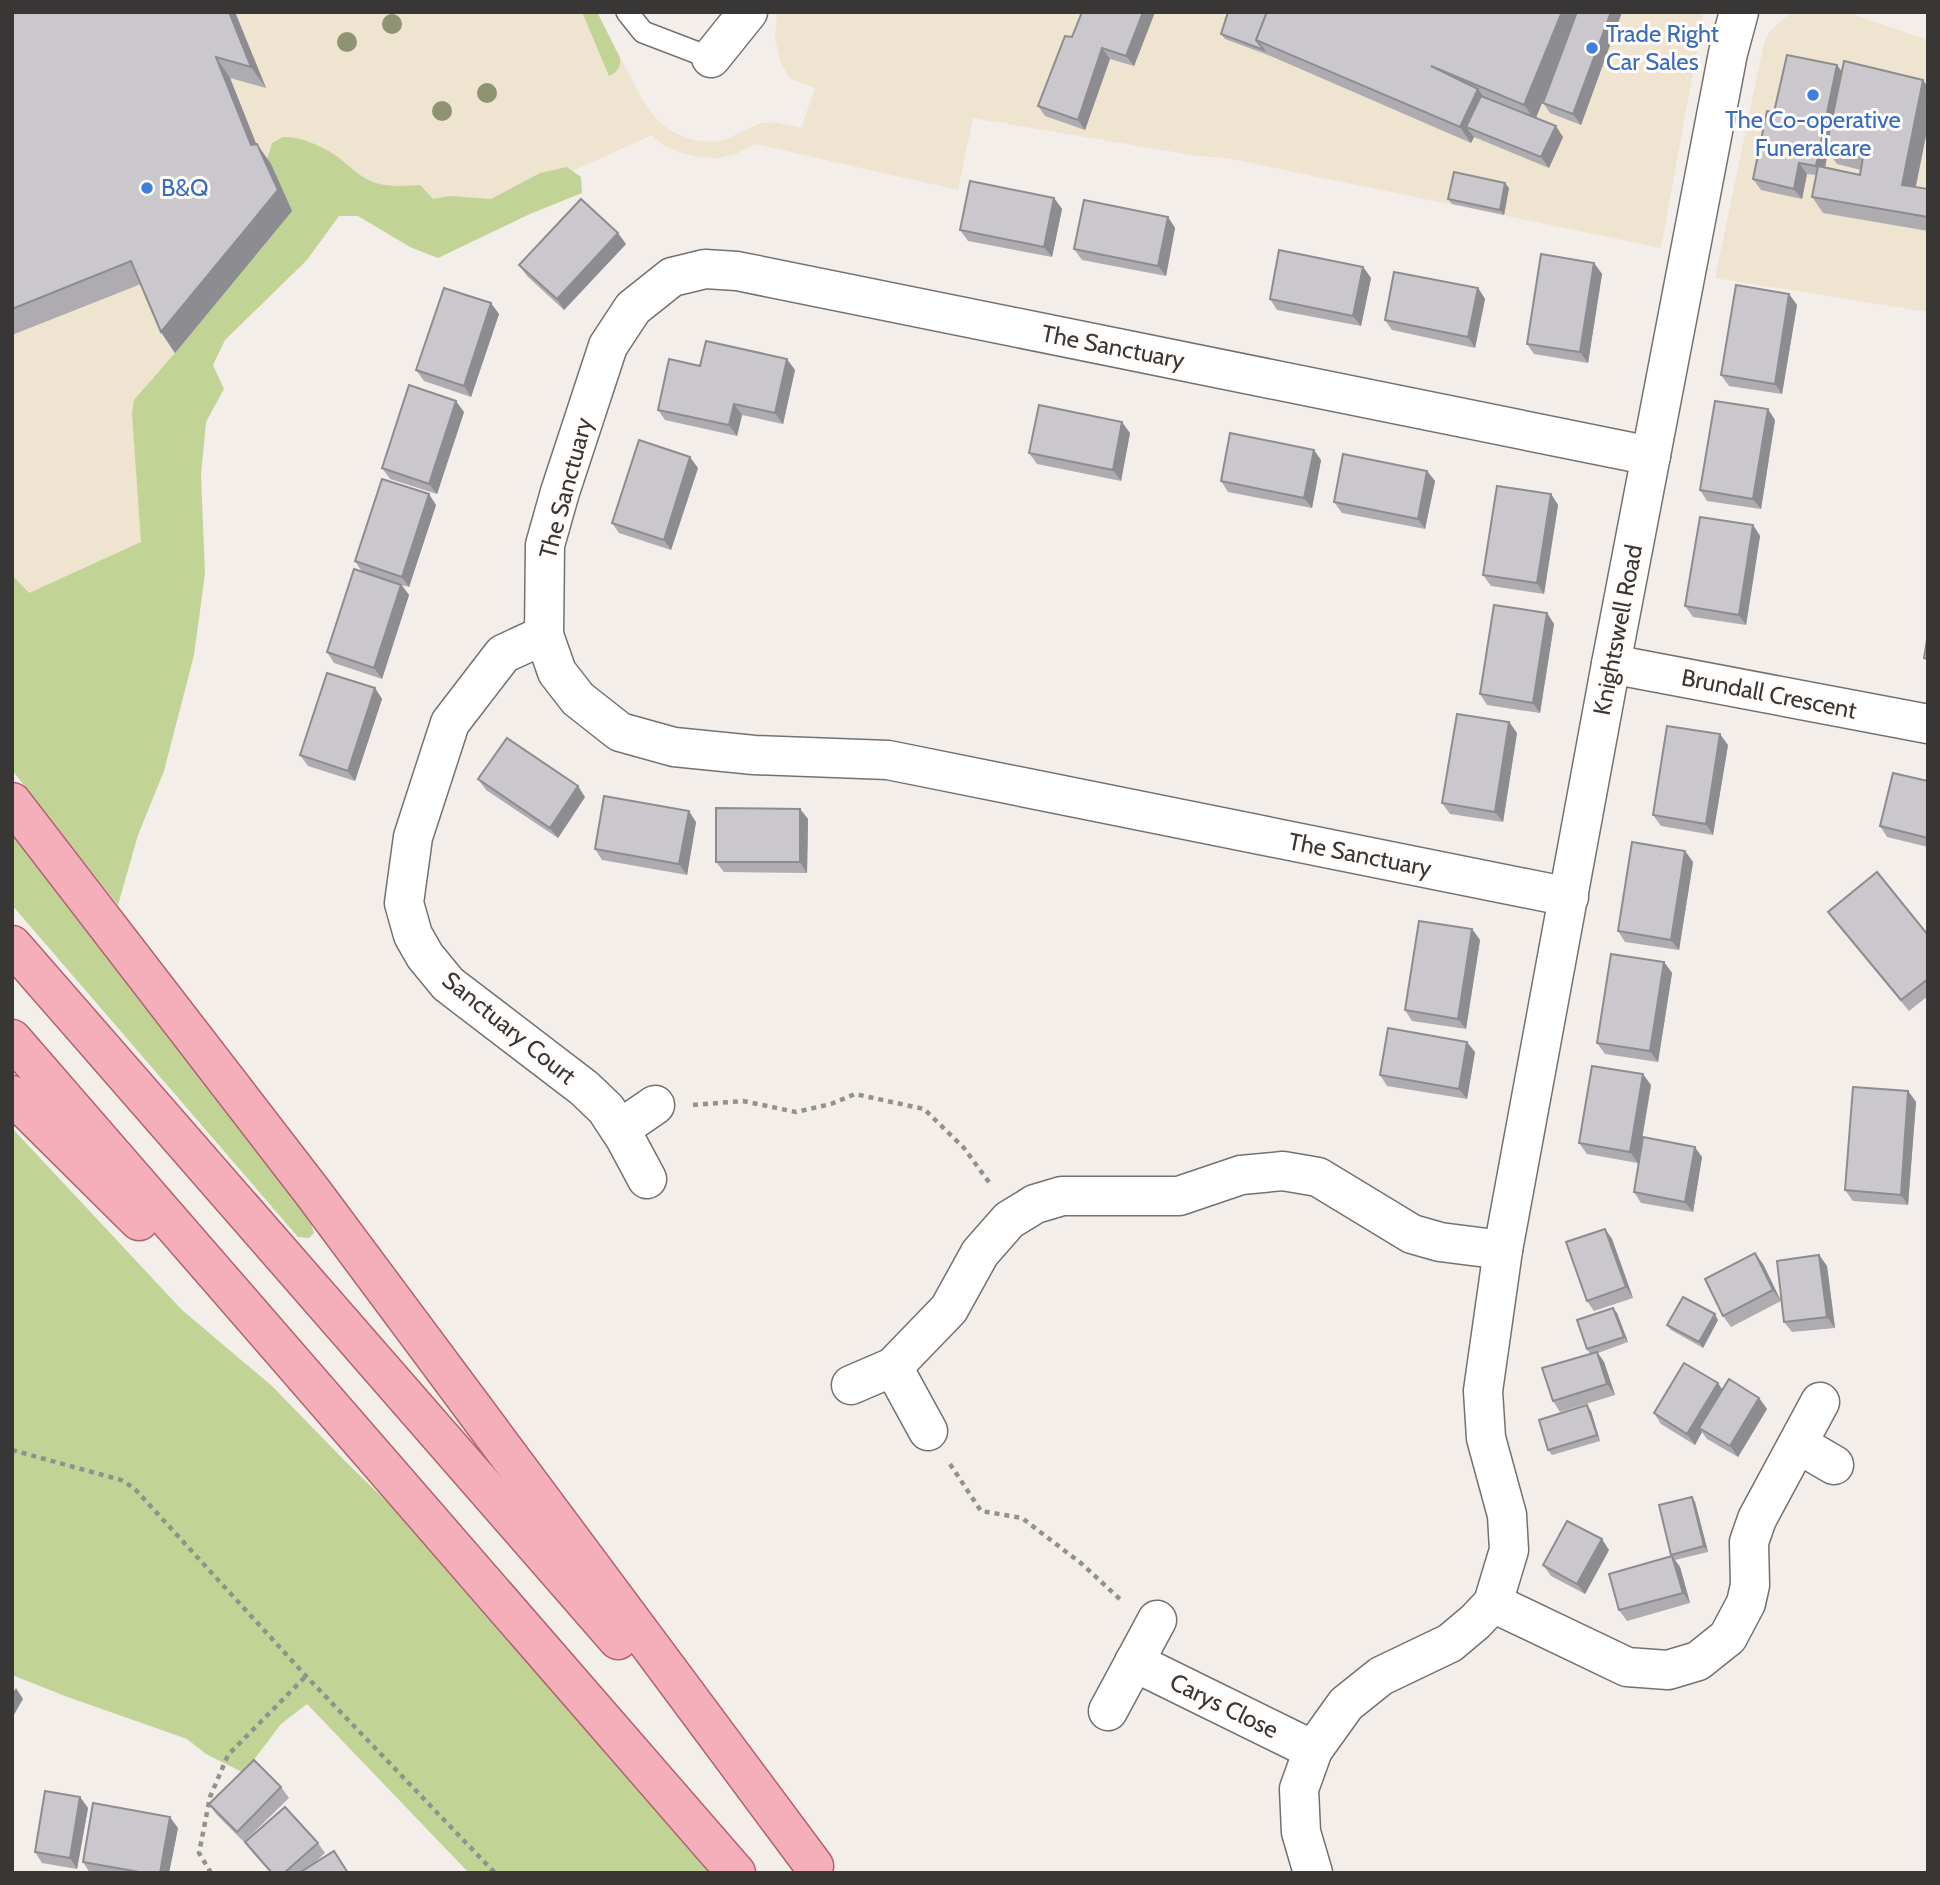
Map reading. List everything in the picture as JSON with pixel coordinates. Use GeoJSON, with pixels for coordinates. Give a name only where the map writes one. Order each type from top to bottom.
{"type":"FeatureCollection","features":[{"type":"Feature","properties":{"kind":"main road"},"geometry":{"type":"LineString","coordinates":[[12,802],[314,1194],[817,1869]]}},
{"type":"Feature","properties":{"kind":"main road"},"geometry":{"type":"LineString","coordinates":[[12,945],[817,1869]]}},
{"type":"Feature","properties":{"kind":"main road"},"geometry":{"type":"LineString","coordinates":[[12,1040],[736,1873]]}},
{"type":"Feature","properties":{"kind":"main road"},"geometry":{"type":"LineString","coordinates":[[12,1095],[362,1443]]}},
{"type":"Feature","properties":{"kind":"street"},"geometry":{"type":"LineString","coordinates":[[710,58],[715,12]]}},
{"type":"Feature","properties":{"kind":"street"},"geometry":{"type":"LineString","coordinates":[[710,58],[748,12]]}},
{"type":"Feature","properties":{"kind":"street","name":"Knightswell Road"},"geometry":{"type":"LineString","coordinates":[[1493,1603],[1509,1550],[1507,1515],[1486,1438],[1483,1391],[1503,1250],[1611,664],[1721,91],[1739,12]]}},
{"type":"Feature","properties":{"kind":"street","name":"The Sanctuary"},"geometry":{"type":"LineString","coordinates":[[1569,897],[888,760],[754,755],[674,747],[621,732],[578,699],[557,672],[544,635],[545,545],[608,346],[633,307],[672,277],[705,270],[737,271],[1651,456]]}},
{"type":"Feature","properties":{"kind":"street","name":"Sanctuary Court"},"geometry":{"type":"LineString","coordinates":[[544,635],[503,654],[450,723],[413,837],[404,903],[413,935],[425,956],[448,984],[583,1088],[606,1109],[647,1179]]}},
{"type":"Feature","properties":{"kind":"street","name":"Brundall Crescent"},"geometry":{"type":"LineString","coordinates":[[1611,664],[1928,724]]}},
{"type":"Feature","properties":{"kind":"street"},"geometry":{"type":"LineString","coordinates":[[620,1129],[655,1105]]}},
{"type":"Feature","properties":{"kind":"street"},"geometry":{"type":"LineString","coordinates":[[851,1385],[893,1367],[949,1309],[981,1254],[1009,1220],[1035,1204],[1062,1196],[1179,1196],[1241,1175],[1283,1171],[1318,1177],[1412,1234],[1440,1242],[1503,1250]]}},
{"type":"Feature","properties":{"kind":"street"},"geometry":{"type":"LineString","coordinates":[[893,1367],[928,1431]]}},
{"type":"Feature","properties":{"kind":"street"},"geometry":{"type":"LineString","coordinates":[[1313,1873],[1301,1832],[1299,1789],[1313,1750],[1346,1704],[1381,1676],[1450,1643],[1493,1603],[1628,1667],[1668,1670],[1698,1661],[1728,1637],[1746,1603],[1749,1585],[1749,1542],[1757,1519],[1820,1402]]}},
{"type":"Feature","properties":{"kind":"street"},"geometry":{"type":"LineString","coordinates":[[1798,1444],[1834,1465]]}},
{"type":"Feature","properties":{"kind":"street"},"geometry":{"type":"LineString","coordinates":[[1108,1711],[1155,1625]]}},
{"type":"Feature","properties":{"kind":"street","name":"Carys Close"},"geometry":{"type":"LineString","coordinates":[[1135,1662],[1313,1750]]}},
{"type":"Feature","properties":{"kind":"lane"},"geometry":{"type":"LineString","coordinates":[[626,12],[643,32],[710,58]]}},
{"type":"Feature","properties":{"kind":"path"},"geometry":{"type":"LineString","coordinates":[[655,1105],[743,1101],[796,1111],[831,1104],[855,1094],[924,1109],[964,1148],[1015,1216]]}},
{"type":"Feature","properties":{"kind":"path"},"geometry":{"type":"LineString","coordinates":[[928,1431],[981,1511],[1022,1518],[1155,1625]]}},
{"type":"Feature","properties":{"kind":"path"},"geometry":{"type":"LineString","coordinates":[[12,1450],[121,1480],[134,1488],[306,1676],[495,1873]]}},
{"type":"Feature","properties":{"kind":"path"},"geometry":{"type":"LineString","coordinates":[[211,1873],[199,1853],[210,1797],[228,1755],[306,1676]]}},
{"type":"Feature","properties":{"kind":"shaded area"},"geometry":{"type":"Polygon","coordinates":[[[12,12],[597,12],[642,99],[657,120],[671,131],[693,140],[712,142],[724,140],[761,123],[774,122],[801,128],[815,88],[791,79],[781,64],[775,38],[777,12],[1215,12],[1231,18],[1234,12],[1701,12],[1703,17],[1661,248],[1227,158],[1198,156],[973,118],[958,190],[755,144],[736,154],[717,158],[700,157],[663,145],[652,135],[430,236],[337,193],[176,394],[167,529],[12,611],[12,12]]]}},
{"type":"Feature","properties":{"kind":"shaded area"},"geometry":{"type":"Polygon","coordinates":[[[1797,12],[1846,12],[1928,40],[1928,312],[1715,278],[1764,43],[1770,31],[1787,16],[1797,12]]]}},
{"type":"Feature","properties":{"kind":"green space"},"geometry":{"type":"Polygon","coordinates":[[[582,12],[597,12],[620,58],[618,69],[609,76],[582,12]]]}},
{"type":"Feature","properties":{"kind":"green space"},"geometry":{"type":"Polygon","coordinates":[[[283,137],[304,140],[323,148],[370,181],[392,186],[420,185],[433,199],[450,196],[491,199],[540,173],[567,167],[581,177],[582,193],[530,214],[438,258],[410,247],[358,216],[339,216],[307,260],[225,340],[213,365],[224,389],[206,422],[201,475],[205,574],[194,655],[164,771],[138,835],[118,905],[12,770],[12,575],[29,593],[141,542],[132,414],[134,400],[175,353],[265,166],[272,143],[283,137]]]}},
{"type":"Feature","properties":{"kind":"green space"},"geometry":{"type":"Polygon","coordinates":[[[12,833],[311,1223],[314,1233],[309,1238],[298,1237],[12,905],[12,833]]]}},
{"type":"Feature","properties":{"kind":"green space"},"geometry":{"type":"Polygon","coordinates":[[[12,1128],[182,1310],[272,1386],[466,1579],[631,1782],[693,1836],[719,1873],[469,1873],[307,1704],[281,1724],[244,1773],[206,1754],[187,1739],[12,1675],[12,1128]]]}},
{"type":"Feature","properties":{"kind":"building","name":"B&Q"},"geometry":{"type":"Polygon","coordinates":[[[12,12],[229,12],[251,67],[216,57],[251,145],[257,144],[278,190],[161,332],[131,261],[12,309],[12,12]]]}},
{"type":"Feature","properties":{"kind":"building"},"geometry":{"type":"Polygon","coordinates":[[[1082,12],[1143,12],[1126,56],[1102,48],[1078,120],[1038,106],[1065,36],[1072,37],[1082,12]]]}},
{"type":"Feature","properties":{"kind":"building"},"geometry":{"type":"Polygon","coordinates":[[[1228,12],[1267,12],[1256,40],[1264,50],[1221,34],[1228,12]]]}},
{"type":"Feature","properties":{"kind":"building"},"geometry":{"type":"Polygon","coordinates":[[[1267,12],[1562,12],[1524,105],[1431,66],[1478,89],[1460,127],[1256,40],[1267,12]]]}},
{"type":"Feature","properties":{"kind":"building"},"geometry":{"type":"Polygon","coordinates":[[[1577,12],[1611,12],[1573,114],[1543,103],[1577,12]]]}},
{"type":"Feature","properties":{"kind":"building"},"geometry":{"type":"Polygon","coordinates":[[[1787,55],[1837,65],[1816,166],[1799,163],[1794,189],[1753,179],[1767,111],[1774,112],[1787,55]]]}},
{"type":"Feature","properties":{"kind":"building"},"geometry":{"type":"Polygon","coordinates":[[[1844,61],[1923,80],[1902,185],[1928,189],[1928,217],[1812,197],[1818,166],[1860,175],[1863,157],[1826,148],[1844,61]]]}},
{"type":"Feature","properties":{"kind":"building"},"geometry":{"type":"Polygon","coordinates":[[[1481,96],[1556,126],[1541,157],[1466,127],[1481,96]]]}},
{"type":"Feature","properties":{"kind":"building"},"geometry":{"type":"Polygon","coordinates":[[[1454,172],[1505,183],[1500,210],[1448,199],[1454,172]]]}},
{"type":"Feature","properties":{"kind":"building"},"geometry":{"type":"Polygon","coordinates":[[[970,181],[1054,198],[1044,247],[960,230],[970,181]]]}},
{"type":"Feature","properties":{"kind":"building"},"geometry":{"type":"Polygon","coordinates":[[[581,199],[618,233],[557,299],[519,265],[581,199]]]}},
{"type":"Feature","properties":{"kind":"building"},"geometry":{"type":"Polygon","coordinates":[[[1084,200],[1168,217],[1158,266],[1074,249],[1084,200]]]}},
{"type":"Feature","properties":{"kind":"building"},"geometry":{"type":"Polygon","coordinates":[[[1279,250],[1363,267],[1353,316],[1270,299],[1279,250]]]}},
{"type":"Feature","properties":{"kind":"building"},"geometry":{"type":"Polygon","coordinates":[[[1541,254],[1594,263],[1580,352],[1527,344],[1541,254]]]}},
{"type":"Feature","properties":{"kind":"building"},"geometry":{"type":"Polygon","coordinates":[[[1394,272],[1478,288],[1468,337],[1385,320],[1394,272]]]}},
{"type":"Feature","properties":{"kind":"building"},"geometry":{"type":"Polygon","coordinates":[[[1736,285],[1789,294],[1775,384],[1721,375],[1736,285]]]}},
{"type":"Feature","properties":{"kind":"building"},"geometry":{"type":"Polygon","coordinates":[[[444,288],[491,303],[464,386],[416,370],[444,288]]]}},
{"type":"Feature","properties":{"kind":"building"},"geometry":{"type":"Polygon","coordinates":[[[706,341],[787,359],[775,413],[734,404],[729,425],[658,410],[669,359],[700,366],[706,341]]]}},
{"type":"Feature","properties":{"kind":"building"},"geometry":{"type":"Polygon","coordinates":[[[409,385],[456,401],[429,484],[382,468],[409,385]]]}},
{"type":"Feature","properties":{"kind":"building"},"geometry":{"type":"Polygon","coordinates":[[[1715,401],[1768,409],[1753,499],[1700,490],[1715,401]]]}},
{"type":"Feature","properties":{"kind":"building"},"geometry":{"type":"Polygon","coordinates":[[[1039,405],[1122,422],[1113,470],[1029,453],[1039,405]]]}},
{"type":"Feature","properties":{"kind":"building"},"geometry":{"type":"Polygon","coordinates":[[[1230,433],[1314,450],[1304,498],[1221,481],[1230,433]]]}},
{"type":"Feature","properties":{"kind":"building"},"geometry":{"type":"Polygon","coordinates":[[[639,440],[690,457],[664,540],[612,523],[639,440]]]}},
{"type":"Feature","properties":{"kind":"building"},"geometry":{"type":"Polygon","coordinates":[[[1343,454],[1427,471],[1418,519],[1334,502],[1343,454]]]}},
{"type":"Feature","properties":{"kind":"building"},"geometry":{"type":"Polygon","coordinates":[[[382,479],[429,494],[402,577],[355,561],[382,479]]]}},
{"type":"Feature","properties":{"kind":"building"},"geometry":{"type":"Polygon","coordinates":[[[1497,486],[1551,494],[1537,583],[1483,575],[1497,486]]]}},
{"type":"Feature","properties":{"kind":"building"},"geometry":{"type":"Polygon","coordinates":[[[1700,517],[1753,525],[1739,615],[1685,606],[1700,517]]]}},
{"type":"Feature","properties":{"kind":"building"},"geometry":{"type":"Polygon","coordinates":[[[354,569],[401,585],[374,668],[327,652],[354,569]]]}},
{"type":"Feature","properties":{"kind":"building"},"geometry":{"type":"Polygon","coordinates":[[[1494,605],[1547,613],[1533,703],[1480,694],[1494,605]]]}},
{"type":"Feature","properties":{"kind":"building"},"geometry":{"type":"Polygon","coordinates":[[[1928,634],[1928,659],[1924,658],[1928,634]]]}},
{"type":"Feature","properties":{"kind":"building"},"geometry":{"type":"Polygon","coordinates":[[[327,673],[375,688],[348,771],[300,755],[327,673]]]}},
{"type":"Feature","properties":{"kind":"building"},"geometry":{"type":"Polygon","coordinates":[[[1457,714],[1509,722],[1495,812],[1442,803],[1457,714]]]}},
{"type":"Feature","properties":{"kind":"building"},"geometry":{"type":"Polygon","coordinates":[[[1667,726],[1720,734],[1706,824],[1653,815],[1667,726]]]}},
{"type":"Feature","properties":{"kind":"building"},"geometry":{"type":"Polygon","coordinates":[[[507,738],[578,786],[550,828],[478,779],[507,738]]]}},
{"type":"Feature","properties":{"kind":"building"},"geometry":{"type":"Polygon","coordinates":[[[1893,773],[1928,781],[1928,838],[1880,826],[1893,773]]]}},
{"type":"Feature","properties":{"kind":"building"},"geometry":{"type":"Polygon","coordinates":[[[604,796],[689,811],[679,864],[595,849],[604,796]]]}},
{"type":"Feature","properties":{"kind":"building"},"geometry":{"type":"Polygon","coordinates":[[[716,808],[800,809],[800,862],[716,862],[716,808]]]}},
{"type":"Feature","properties":{"kind":"building"},"geometry":{"type":"Polygon","coordinates":[[[1632,842],[1685,851],[1671,940],[1618,931],[1632,842]]]}},
{"type":"Feature","properties":{"kind":"building"},"geometry":{"type":"Polygon","coordinates":[[[1877,872],[1928,935],[1928,979],[1901,1000],[1828,912],[1877,872]]]}},
{"type":"Feature","properties":{"kind":"building"},"geometry":{"type":"Polygon","coordinates":[[[1419,921],[1472,929],[1458,1019],[1405,1010],[1419,921]]]}},
{"type":"Feature","properties":{"kind":"building"},"geometry":{"type":"Polygon","coordinates":[[[1611,954],[1664,962],[1650,1051],[1597,1043],[1611,954]]]}},
{"type":"Feature","properties":{"kind":"building"},"geometry":{"type":"Polygon","coordinates":[[[1388,1028],[1467,1042],[1459,1089],[1380,1075],[1388,1028]]]}},
{"type":"Feature","properties":{"kind":"building"},"geometry":{"type":"Polygon","coordinates":[[[1592,1066],[1643,1074],[1630,1152],[1579,1143],[1592,1066]]]}},
{"type":"Feature","properties":{"kind":"building"},"geometry":{"type":"Polygon","coordinates":[[[1853,1087],[1908,1091],[1901,1195],[1845,1190],[1853,1087]]]}},
{"type":"Feature","properties":{"kind":"building"},"geometry":{"type":"Polygon","coordinates":[[[1643,1137],[1695,1147],[1685,1202],[1634,1192],[1643,1137]]]}},
{"type":"Feature","properties":{"kind":"building"},"geometry":{"type":"Polygon","coordinates":[[[1605,1229],[1626,1287],[1587,1301],[1566,1242],[1605,1229]]]}},
{"type":"Feature","properties":{"kind":"building"},"geometry":{"type":"Polygon","coordinates":[[[1755,1253],[1773,1290],[1723,1316],[1705,1279],[1755,1253]]]}},
{"type":"Feature","properties":{"kind":"building"},"geometry":{"type":"Polygon","coordinates":[[[1819,1255],[1827,1317],[1784,1322],[1777,1261],[1819,1255]]]}},
{"type":"Feature","properties":{"kind":"building"},"geometry":{"type":"Polygon","coordinates":[[[1683,1297],[1715,1314],[1699,1342],[1667,1325],[1683,1297]]]}},
{"type":"Feature","properties":{"kind":"building"},"geometry":{"type":"Polygon","coordinates":[[[1613,1308],[1624,1337],[1587,1349],[1577,1320],[1613,1308]]]}},
{"type":"Feature","properties":{"kind":"building"},"geometry":{"type":"Polygon","coordinates":[[[1597,1352],[1607,1384],[1553,1401],[1542,1368],[1597,1352]]]}},
{"type":"Feature","properties":{"kind":"building"},"geometry":{"type":"Polygon","coordinates":[[[1684,1363],[1718,1383],[1687,1434],[1654,1413],[1684,1363]]]}},
{"type":"Feature","properties":{"kind":"building"},"geometry":{"type":"Polygon","coordinates":[[[1729,1379],[1759,1398],[1730,1446],[1699,1428],[1729,1379]]]}},
{"type":"Feature","properties":{"kind":"building"},"geometry":{"type":"Polygon","coordinates":[[[1587,1405],[1597,1435],[1548,1450],[1539,1420],[1587,1405]]]}},
{"type":"Feature","properties":{"kind":"building"},"geometry":{"type":"Polygon","coordinates":[[[1692,1497],[1704,1546],[1671,1555],[1659,1505],[1692,1497]]]}},
{"type":"Feature","properties":{"kind":"building"},"geometry":{"type":"Polygon","coordinates":[[[1567,1521],[1602,1539],[1577,1584],[1543,1565],[1567,1521]]]}},
{"type":"Feature","properties":{"kind":"building"},"geometry":{"type":"Polygon","coordinates":[[[1672,1556],[1683,1593],[1619,1610],[1609,1574],[1672,1556]]]}},
{"type":"Feature","properties":{"kind":"building"},"geometry":{"type":"Polygon","coordinates":[[[254,1760],[281,1787],[237,1832],[209,1804],[254,1760]]]}},
{"type":"Feature","properties":{"kind":"building"},"geometry":{"type":"Polygon","coordinates":[[[45,1791],[80,1797],[70,1858],[35,1852],[45,1791]]]}},
{"type":"Feature","properties":{"kind":"building"},"geometry":{"type":"Polygon","coordinates":[[[93,1803],[170,1817],[160,1873],[145,1873],[83,1862],[93,1803]]]}},
{"type":"Feature","properties":{"kind":"building"},"geometry":{"type":"Polygon","coordinates":[[[285,1807],[318,1843],[284,1873],[272,1873],[245,1842],[285,1807]]]}},
{"type":"Feature","properties":{"kind":"building"},"geometry":{"type":"Polygon","coordinates":[[[334,1851],[348,1873],[299,1873],[334,1851]]]}},
{"type":"Feature","properties":{"kind":"place","name":"Trade Right Car Sales"},"geometry":{"type":"Point","coordinates":[1592,48]}},
{"type":"Feature","properties":{"kind":"place","name":"The Co-operative Funeralcare"},"geometry":{"type":"Point","coordinates":[1813,95]}},
{"type":"Feature","properties":{"kind":"place","name":"B&Q"},"geometry":{"type":"Point","coordinates":[147,188]}}]}
